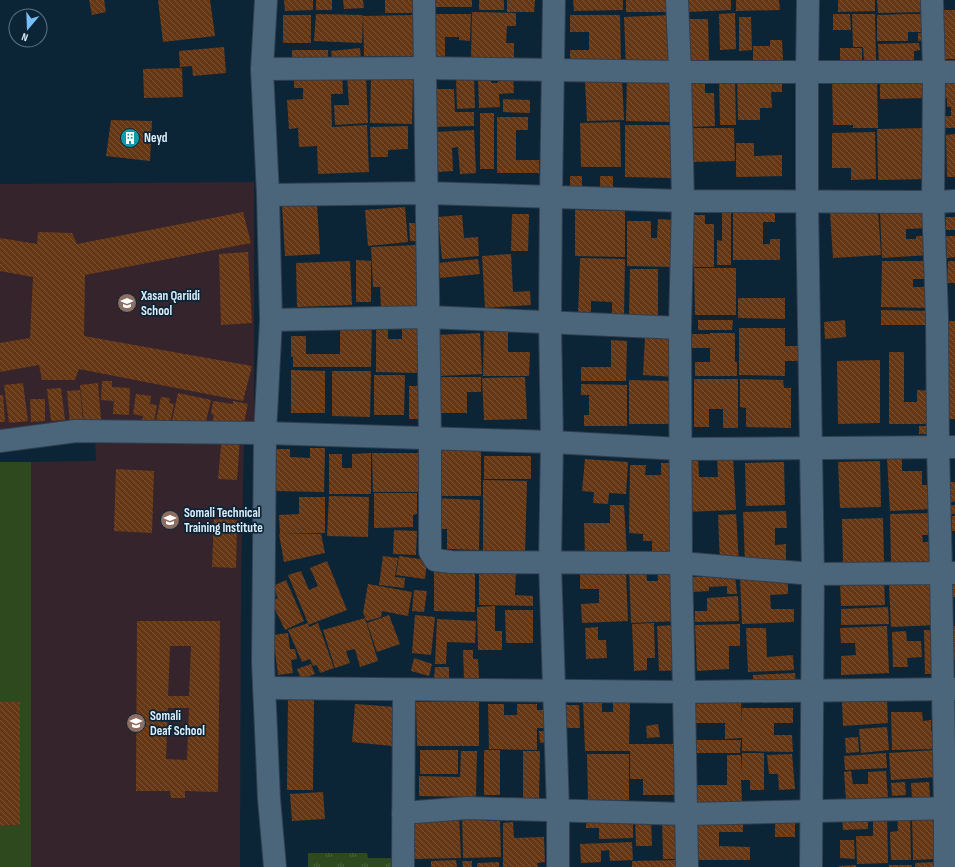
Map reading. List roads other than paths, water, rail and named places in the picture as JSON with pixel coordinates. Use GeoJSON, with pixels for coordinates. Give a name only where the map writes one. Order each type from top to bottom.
{"type":"FeatureCollection","features":[{"type":"Feature","properties":{"kind":"street"},"geometry":{"type":"LineString","coordinates":[[266,0],[262,69],[268,195],[271,320],[265,434],[263,662],[269,799],[275,867]]}},
{"type":"Feature","properties":{"kind":"street"},"geometry":{"type":"LineString","coordinates":[[424,0],[430,439],[430,552],[435,560],[451,562],[550,563],[681,562],[813,574],[948,573]]}},
{"type":"Feature","properties":{"kind":"street"},"geometry":{"type":"LineString","coordinates":[[554,0],[550,322],[552,442],[550,563],[555,690],[558,867]]}},
{"type":"Feature","properties":{"kind":"street"},"geometry":{"type":"LineString","coordinates":[[677,0],[680,72],[682,201],[680,449],[686,867]]}},
{"type":"Feature","properties":{"kind":"street"},"geometry":{"type":"LineString","coordinates":[[808,0],[807,202],[813,574],[811,867]]}},
{"type":"Feature","properties":{"kind":"street"},"geometry":{"type":"LineString","coordinates":[[932,0],[945,72],[933,202],[946,317],[950,808],[945,867]]}},
{"type":"Feature","properties":{"kind":"street"},"geometry":{"type":"LineString","coordinates":[[262,69],[424,68],[680,72],[945,72]]}},
{"type":"Feature","properties":{"kind":"street"},"geometry":{"type":"LineString","coordinates":[[268,195],[426,193],[682,201],[955,201]]}},
{"type":"Feature","properties":{"kind":"street"},"geometry":{"type":"LineString","coordinates":[[271,320],[428,317],[680,328]]}},
{"type":"Feature","properties":{"kind":"street"},"geometry":{"type":"LineString","coordinates":[[0,441],[76,431],[265,434],[552,442],[680,449],[946,447]]}},
{"type":"Feature","properties":{"kind":"street"},"geometry":{"type":"LineString","coordinates":[[264,688],[684,692],[949,689]]}},
{"type":"Feature","properties":{"kind":"street"},"geometry":{"type":"LineString","coordinates":[[403,867],[404,690]]}},
{"type":"Feature","properties":{"kind":"street"},"geometry":{"type":"LineString","coordinates":[[403,813],[467,808],[686,814],[950,808]]}},
{"type":"Feature","properties":{"kind":"place","name":"Neyd"},"geometry":{"type":"Point","coordinates":[130,138]}},
{"type":"Feature","properties":{"kind":"place","name":"Xasan Qariidi School"},"geometry":{"type":"Point","coordinates":[127,303]}},
{"type":"Feature","properties":{"kind":"place","name":"Somali Technical Training Institute"},"geometry":{"type":"Point","coordinates":[170,520]}},
{"type":"Feature","properties":{"kind":"place","name":"Somali Deaf School"},"geometry":{"type":"Point","coordinates":[136,723]}}]}
